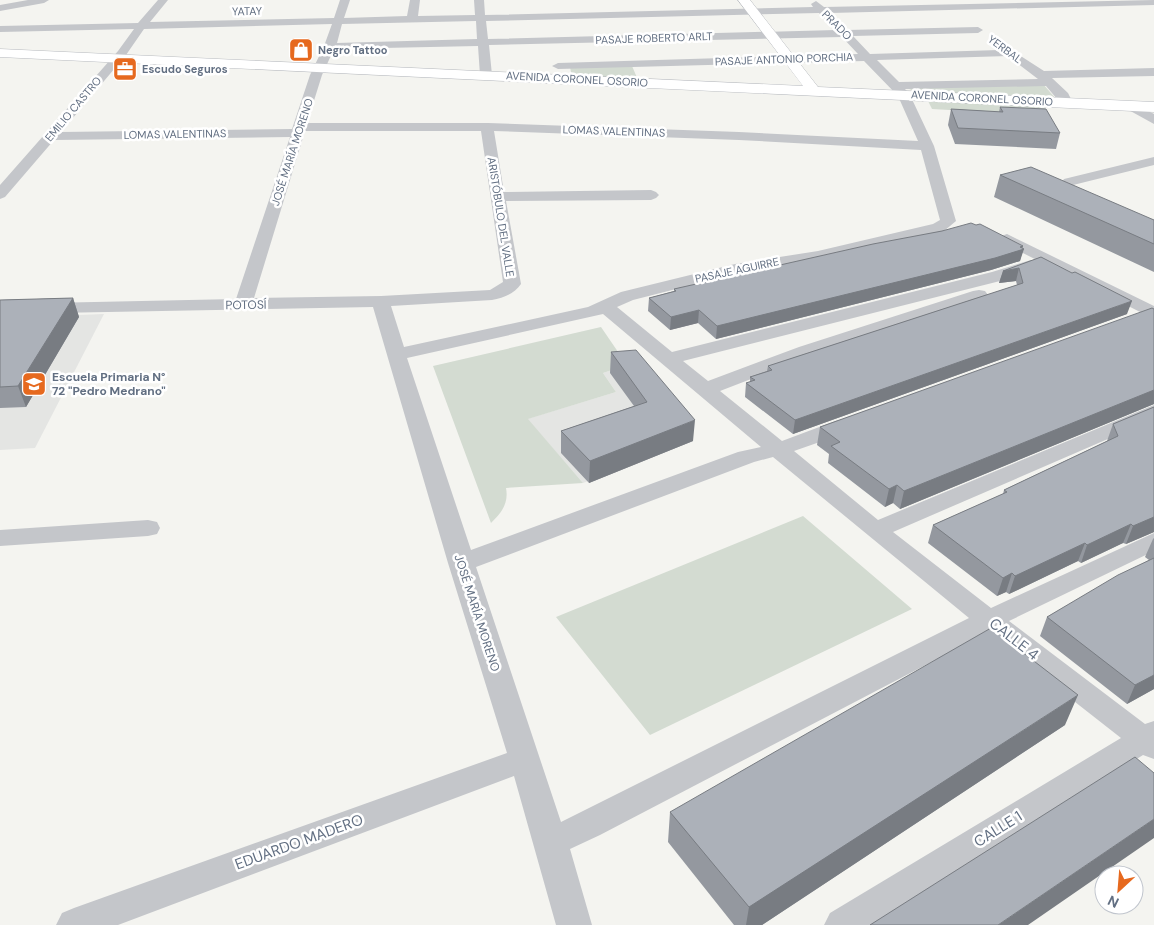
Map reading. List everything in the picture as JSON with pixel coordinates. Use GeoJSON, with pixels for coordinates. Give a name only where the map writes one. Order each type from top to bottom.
{"type":"FeatureCollection","features":[{"type":"Feature","properties":{"kind":"street"},"geometry":{"type":"LineString","coordinates":[[0,8],[44,0]]}},
{"type":"Feature","properties":{"kind":"street","name":"EMILIO CASTRO"},"geometry":{"type":"LineString","coordinates":[[0,194],[117,58],[163,0]]}},
{"type":"Feature","properties":{"kind":"street","name":"JOSÉ MARÍA MORENO"},"geometry":{"type":"LineString","coordinates":[[243,305],[319,68],[330,46],[345,0]]}},
{"type":"Feature","properties":{"kind":"street"},"geometry":{"type":"LineString","coordinates":[[412,20],[415,0]]}},
{"type":"Feature","properties":{"kind":"street"},"geometry":{"type":"LineString","coordinates":[[479,0],[486,75]]}},
{"type":"Feature","properties":{"kind":"street"},"geometry":{"type":"LineString","coordinates":[[674,0],[681,13]]}},
{"type":"Feature","properties":{"kind":"street"},"geometry":{"type":"LineString","coordinates":[[744,0],[813,90]]}},
{"type":"Feature","properties":{"kind":"street","name":"PRADO"},"geometry":{"type":"LineString","coordinates":[[812,0],[901,90]]}},
{"type":"Feature","properties":{"kind":"street"},"geometry":{"type":"LineString","coordinates":[[867,0],[877,8]]}},
{"type":"Feature","properties":{"kind":"street","name":"YERBAL"},"geometry":{"type":"LineString","coordinates":[[938,0],[1045,78],[1065,97],[1067,103]]}},
{"type":"Feature","properties":{"kind":"street","name":"YATAY"},"geometry":{"type":"LineString","coordinates":[[0,29],[481,18],[553,41],[628,39],[681,13],[1154,1]]}},
{"type":"Feature","properties":{"kind":"street","name":"PASAJE ROBERTO ARLT"},"geometry":{"type":"LineString","coordinates":[[330,46],[978,30]]}},
{"type":"Feature","properties":{"kind":"street"},"geometry":{"type":"LineString","coordinates":[[628,39],[646,82]]}},
{"type":"Feature","properties":{"kind":"street","name":"PASAJE ANTONIO PORCHIA"},"geometry":{"type":"LineString","coordinates":[[553,41],[628,39],[791,59],[1010,53]]}},
{"type":"Feature","properties":{"kind":"street","name":"AVENIDA CORONEL OSORIO"},"geometry":{"type":"LineString","coordinates":[[0,53],[486,75],[553,41],[646,82],[813,90],[901,90],[1067,103],[1154,106]]}},
{"type":"Feature","properties":{"kind":"street"},"geometry":{"type":"LineString","coordinates":[[901,90],[1045,78],[1154,72]]}},
{"type":"Feature","properties":{"kind":"street","name":"PASAJE AGUIRRE"},"geometry":{"type":"LineString","coordinates":[[396,355],[594,311],[627,296],[726,271],[826,254],[938,228],[948,221],[926,146],[914,113],[901,90]]}},
{"type":"Feature","properties":{"kind":"street"},"geometry":{"type":"LineString","coordinates":[[1129,105],[1154,120]]}},
{"type":"Feature","properties":{"kind":"street","name":"LOMAS VALENTINAS"},"geometry":{"type":"LineString","coordinates":[[50,136],[488,127],[730,135],[926,146]]}},
{"type":"Feature","properties":{"kind":"street","name":"ARISTÓBULO DEL VALLE"},"geometry":{"type":"LineString","coordinates":[[488,127],[487,133],[512,284],[501,292],[492,294]]}},
{"type":"Feature","properties":{"kind":"street"},"geometry":{"type":"LineString","coordinates":[[1069,182],[1154,161]]}},
{"type":"Feature","properties":{"kind":"street"},"geometry":{"type":"LineString","coordinates":[[499,197],[651,195]]}},
{"type":"Feature","properties":{"kind":"street"},"geometry":{"type":"LineString","coordinates":[[1007,239],[1153,313]]}},
{"type":"Feature","properties":{"kind":"street"},"geometry":{"type":"LineString","coordinates":[[668,359],[998,276],[1055,264]]}},
{"type":"Feature","properties":{"kind":"street"},"geometry":{"type":"LineString","coordinates":[[704,389],[806,351],[1055,264]]}},
{"type":"Feature","properties":{"kind":"street","name":"POTOSÍ"},"geometry":{"type":"LineString","coordinates":[[0,309],[381,301],[492,294]]}},
{"type":"Feature","properties":{"kind":"street","name":"JOSÉ MARÍA MORENO"},"geometry":{"type":"LineString","coordinates":[[381,301],[461,563],[551,842],[574,925]]}},
{"type":"Feature","properties":{"kind":"street","name":"CALLE 4"},"geometry":{"type":"LineString","coordinates":[[606,307],[876,530],[989,620],[1151,739]]}},
{"type":"Feature","properties":{"kind":"street"},"geometry":{"type":"LineString","coordinates":[[1125,323],[1153,313]]}},
{"type":"Feature","properties":{"kind":"street"},"geometry":{"type":"LineString","coordinates":[[876,530],[1154,411]]}},
{"type":"Feature","properties":{"kind":"street"},"geometry":{"type":"LineString","coordinates":[[461,563],[746,457],[797,444],[862,420]]}},
{"type":"Feature","properties":{"kind":"street"},"geometry":{"type":"LineString","coordinates":[[0,538],[148,528]]}},
{"type":"Feature","properties":{"kind":"street"},"geometry":{"type":"LineString","coordinates":[[551,842],[598,821],[989,620],[1154,541]]}},
{"type":"Feature","properties":{"kind":"street","name":"CALLE 1"},"geometry":{"type":"LineString","coordinates":[[842,925],[1151,739]]}},
{"type":"Feature","properties":{"kind":"street","name":"EDUARDO MADERO"},"geometry":{"type":"LineString","coordinates":[[74,925],[524,759]]}},
{"type":"Feature","properties":{"kind":"shaded area"},"geometry":{"type":"Polygon","coordinates":[[[632,66],[638,80],[572,77],[570,67],[632,66]]]}},
{"type":"Feature","properties":{"kind":"shaded area"},"geometry":{"type":"Polygon","coordinates":[[[1043,84],[1057,100],[916,92],[907,88],[1043,84]]]}},
{"type":"Feature","properties":{"kind":"shaded area"},"geometry":{"type":"Polygon","coordinates":[[[928,101],[1044,106],[1046,110],[1020,114],[932,109],[928,101]]]}},
{"type":"Feature","properties":{"kind":"shaded area","name":"Escuela Primaria N° 72 \"Pedro Medrano\""},"geometry":{"type":"Polygon","coordinates":[[[104,314],[35,448],[0,450],[0,320],[2,318],[104,314]]]}},
{"type":"Feature","properties":{"kind":"shaded area"},"geometry":{"type":"Polygon","coordinates":[[[601,327],[627,365],[603,373],[616,392],[528,419],[583,483],[506,488],[507,494],[503,508],[491,523],[433,366],[601,327]]]}},
{"type":"Feature","properties":{"kind":"shaded area"},"geometry":{"type":"Polygon","coordinates":[[[627,365],[691,442],[583,483],[527,419],[616,392],[603,373],[627,365]]]}},
{"type":"Feature","properties":{"kind":"shaded area"},"geometry":{"type":"Polygon","coordinates":[[[803,516],[912,609],[650,735],[556,617],[803,516]]]}},
{"type":"Feature","properties":{"kind":"building"},"geometry":{"type":"Polygon","coordinates":[[[1000,107],[1046,109],[1060,133],[958,128],[951,109],[1003,112],[1000,107]]]}},
{"type":"Feature","properties":{"kind":"building"},"geometry":{"type":"Polygon","coordinates":[[[1031,167],[1154,220],[1154,244],[1000,175],[1031,167]]]}},
{"type":"Feature","properties":{"kind":"building"},"geometry":{"type":"Polygon","coordinates":[[[971,223],[980,224],[1023,246],[1020,247],[1024,249],[995,258],[717,326],[699,310],[671,317],[649,298],[676,291],[674,289],[873,244],[942,231],[971,223]]]}},
{"type":"Feature","properties":{"kind":"building"},"geometry":{"type":"Polygon","coordinates":[[[1041,257],[1132,301],[795,420],[746,383],[755,380],[750,377],[772,370],[768,366],[1023,283],[1019,268],[1003,271],[1041,257]]]}},
{"type":"Feature","properties":{"kind":"building"},"geometry":{"type":"Polygon","coordinates":[[[73,298],[18,386],[0,387],[0,300],[73,298]]]}},
{"type":"Feature","properties":{"kind":"building"},"geometry":{"type":"Polygon","coordinates":[[[1152,308],[1154,309],[1154,390],[904,491],[897,485],[889,489],[831,446],[840,442],[820,427],[1152,308]]]}},
{"type":"Feature","properties":{"kind":"building"},"geometry":{"type":"Polygon","coordinates":[[[636,350],[695,420],[590,461],[561,431],[647,402],[611,352],[636,350]]]}},
{"type":"Feature","properties":{"kind":"building"},"geometry":{"type":"Polygon","coordinates":[[[1154,407],[1154,517],[1133,526],[1131,524],[1087,545],[1085,543],[1015,576],[1012,573],[1003,578],[933,525],[1007,492],[1004,490],[1118,436],[1113,424],[1154,407]]]}},
{"type":"Feature","properties":{"kind":"building"},"geometry":{"type":"Polygon","coordinates":[[[1154,558],[1154,675],[1135,685],[1047,617],[1118,575],[1154,558]]]}},
{"type":"Feature","properties":{"kind":"building"},"geometry":{"type":"Polygon","coordinates":[[[991,628],[1078,695],[749,907],[670,812],[991,628]]]}},
{"type":"Feature","properties":{"kind":"building"},"geometry":{"type":"Polygon","coordinates":[[[1135,757],[1154,773],[1154,819],[998,925],[870,925],[1135,757]]]}},
{"type":"Feature","properties":{"kind":"place","name":"Negro Tattoo"},"geometry":{"type":"Point","coordinates":[301,50]}},
{"type":"Feature","properties":{"kind":"place","name":"Escudo Seguros"},"geometry":{"type":"Point","coordinates":[125,69]}},
{"type":"Feature","properties":{"kind":"place","name":"Escuela Primaria N° 72 \"Pedro Medrano\""},"geometry":{"type":"Point","coordinates":[34,384]}}]}
